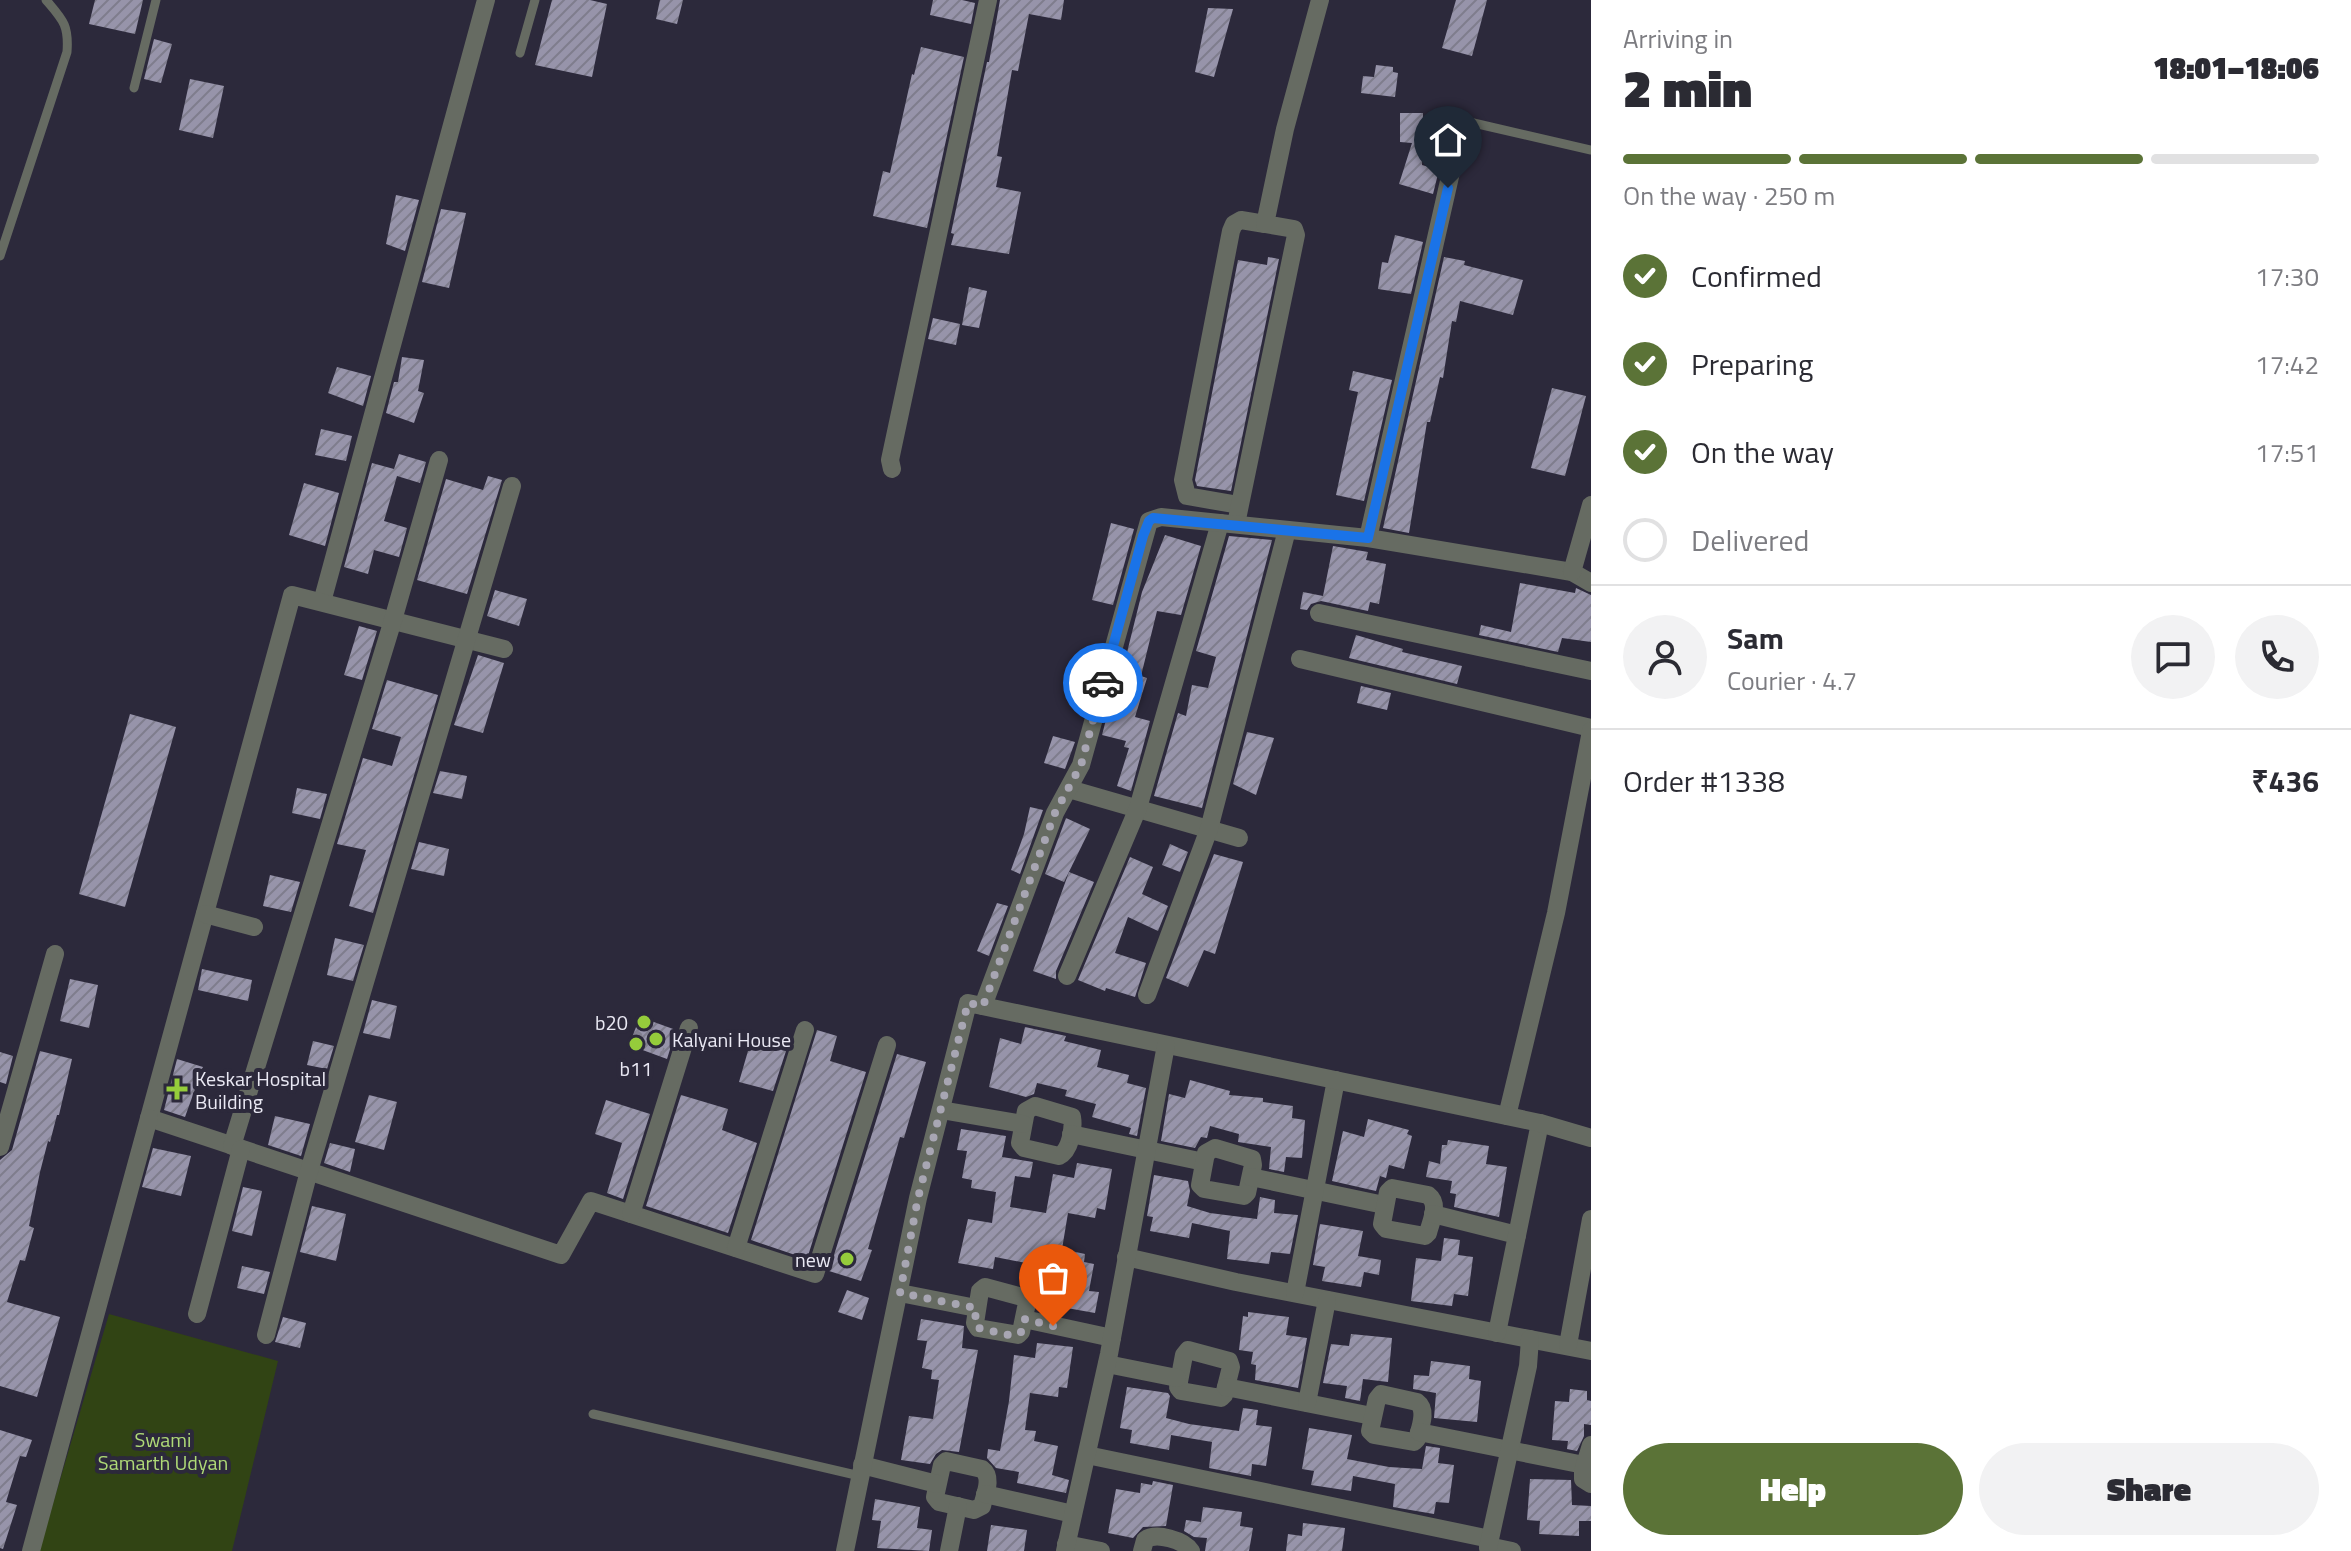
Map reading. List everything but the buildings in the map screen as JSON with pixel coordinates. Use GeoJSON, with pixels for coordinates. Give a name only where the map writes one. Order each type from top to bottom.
{"type":"FeatureCollection","features":[{"type":"Feature","properties":{"kind":"street"},"geometry":{"type":"LineString","coordinates":[[322,602],[486,0]]}},
{"type":"Feature","properties":{"kind":"street"},"geometry":{"type":"LineString","coordinates":[[892,469],[890,460],[988,0]]}},
{"type":"Feature","properties":{"kind":"street"},"geometry":{"type":"LineString","coordinates":[[1265,224],[1285,129],[1320,0]]}},
{"type":"Feature","properties":{"kind":"street"},"geometry":{"type":"LineString","coordinates":[[1368,538],[1454,159]]}},
{"type":"Feature","properties":{"kind":"street"},"geometry":{"type":"LineString","coordinates":[[1067,976],[1138,808],[1228,524],[1239,505],[1296,235],[1290,227],[1241,220],[1234,224],[1231,231],[1183,480],[1187,496],[1239,505]]}},
{"type":"Feature","properties":{"kind":"street"},"geometry":{"type":"LineString","coordinates":[[197,1314],[237,1147],[439,460]]}},
{"type":"Feature","properties":{"kind":"street"},"geometry":{"type":"LineString","coordinates":[[266,1335],[309,1171],[512,486]]}},
{"type":"Feature","properties":{"kind":"street"},"geometry":{"type":"LineString","coordinates":[[1572,572],[1591,505]]}},
{"type":"Feature","properties":{"kind":"street"},"geometry":{"type":"LineString","coordinates":[[983,1006],[1055,813],[1081,765],[1149,521],[1161,517],[1368,538],[1572,572],[1591,583]]}},
{"type":"Feature","properties":{"kind":"street"},"geometry":{"type":"LineString","coordinates":[[1147,995],[1209,829],[1287,530]]}},
{"type":"Feature","properties":{"kind":"street"},"geometry":{"type":"LineString","coordinates":[[31,1551],[292,595],[504,649]]}},
{"type":"Feature","properties":{"kind":"street"},"geometry":{"type":"LineString","coordinates":[[1319,613],[1591,671]]}},
{"type":"Feature","properties":{"kind":"street"},"geometry":{"type":"LineString","coordinates":[[1300,659],[1591,730],[1556,913],[1507,1116]]}},
{"type":"Feature","properties":{"kind":"street"},"geometry":{"type":"LineString","coordinates":[[1069,789],[1239,838]]}},
{"type":"Feature","properties":{"kind":"street"},"geometry":{"type":"LineString","coordinates":[[205,914],[254,927]]}},
{"type":"Feature","properties":{"kind":"street"},"geometry":{"type":"LineString","coordinates":[[0,1147],[55,954]]}},
{"type":"Feature","properties":{"kind":"street"},"geometry":{"type":"LineString","coordinates":[[845,1551],[918,1198],[968,1003],[1540,1123],[1591,1138]]}},
{"type":"Feature","properties":{"kind":"street"},"geometry":{"type":"LineString","coordinates":[[736,1248],[805,1030]]}},
{"type":"Feature","properties":{"kind":"street"},"geometry":{"type":"LineString","coordinates":[[631,1214],[684,1035]]}},
{"type":"Feature","properties":{"kind":"street"},"geometry":{"type":"LineString","coordinates":[[149,1118],[561,1255],[591,1201],[815,1274],[887,1045]]}},
{"type":"Feature","properties":{"kind":"street"},"geometry":{"type":"LineString","coordinates":[[1101,1551],[1065,1548],[1107,1364],[1166,1045]]}},
{"type":"Feature","properties":{"kind":"street"},"geometry":{"type":"LineString","coordinates":[[1295,1293],[1336,1080]]}},
{"type":"Feature","properties":{"kind":"street"},"geometry":{"type":"LineString","coordinates":[[1035,1106],[1072,1117],[1071,1134],[1067,1152],[1059,1156],[1024,1148],[1020,1143],[1026,1111],[1035,1106]]}},
{"type":"Feature","properties":{"kind":"street"},"geometry":{"type":"LineString","coordinates":[[941,1110],[1023,1124]]}},
{"type":"Feature","properties":{"kind":"street"},"geometry":{"type":"LineString","coordinates":[[1497,1333],[1540,1123]]}},
{"type":"Feature","properties":{"kind":"street"},"geometry":{"type":"LineString","coordinates":[[1071,1134],[1204,1162]]}},
{"type":"Feature","properties":{"kind":"street"},"geometry":{"type":"LineString","coordinates":[[1211,1149],[1247,1156],[1253,1165],[1251,1177],[1244,1196],[1204,1189],[1200,1185],[1206,1153],[1211,1149]]}},
{"type":"Feature","properties":{"kind":"street"},"geometry":{"type":"LineString","coordinates":[[1251,1177],[1384,1205]]}},
{"type":"Feature","properties":{"kind":"street"},"geometry":{"type":"LineString","coordinates":[[1397,1188],[1428,1195],[1435,1204],[1433,1214],[1428,1233],[1420,1237],[1386,1229],[1382,1224],[1388,1192],[1397,1188]]}},
{"type":"Feature","properties":{"kind":"street"},"geometry":{"type":"LineString","coordinates":[[1433,1214],[1517,1235]]}},
{"type":"Feature","properties":{"kind":"street"},"geometry":{"type":"LineString","coordinates":[[1568,1345],[1588,1249],[1591,1219]]}},
{"type":"Feature","properties":{"kind":"street"},"geometry":{"type":"LineString","coordinates":[[1126,1257],[1591,1351]]}},
{"type":"Feature","properties":{"kind":"street"},"geometry":{"type":"LineString","coordinates":[[990,1287],[1026,1298],[1024,1319],[1018,1335],[978,1328],[975,1323],[976,1308],[980,1291],[990,1287]]}},
{"type":"Feature","properties":{"kind":"street"},"geometry":{"type":"LineString","coordinates":[[900,1293],[976,1308]]}},
{"type":"Feature","properties":{"kind":"street"},"geometry":{"type":"LineString","coordinates":[[1307,1403],[1327,1300]]}},
{"type":"Feature","properties":{"kind":"street"},"geometry":{"type":"LineString","coordinates":[[1024,1319],[1112,1338]]}},
{"type":"Feature","properties":{"kind":"street"},"geometry":{"type":"LineString","coordinates":[[1488,1545],[1528,1366],[1530,1339]]}},
{"type":"Feature","properties":{"kind":"street"},"geometry":{"type":"LineString","coordinates":[[1188,1350],[1229,1361],[1231,1367],[1226,1387],[1224,1395],[1216,1399],[1181,1391],[1177,1378],[1188,1350]]}},
{"type":"Feature","properties":{"kind":"street"},"geometry":{"type":"LineString","coordinates":[[1107,1364],[1177,1378]]}},
{"type":"Feature","properties":{"kind":"street"},"geometry":{"type":"LineString","coordinates":[[1226,1387],[1372,1416]]}},
{"type":"Feature","properties":{"kind":"street"},"geometry":{"type":"LineString","coordinates":[[1381,1394],[1417,1402],[1423,1411],[1419,1432],[1417,1439],[1409,1443],[1374,1435],[1370,1431],[1377,1399],[1381,1394]]}},
{"type":"Feature","properties":{"kind":"street"},"geometry":{"type":"LineString","coordinates":[[1419,1432],[1584,1465]]}},
{"type":"Feature","properties":{"kind":"street"},"geometry":{"type":"LineString","coordinates":[[1591,1445],[1583,1479],[1591,1484]]}},
{"type":"Feature","properties":{"kind":"street"},"geometry":{"type":"LineString","coordinates":[[1087,1455],[1512,1551]]}},
{"type":"Feature","properties":{"kind":"street"},"geometry":{"type":"LineString","coordinates":[[951,1461],[987,1472],[989,1478],[985,1494],[979,1509],[939,1502],[935,1497],[942,1465],[951,1461]]}},
{"type":"Feature","properties":{"kind":"street"},"geometry":{"type":"LineString","coordinates":[[861,1470],[937,1484]]}},
{"type":"Feature","properties":{"kind":"street"},"geometry":{"type":"LineString","coordinates":[[985,1494],[1073,1514]]}},
{"type":"Feature","properties":{"kind":"street"},"geometry":{"type":"LineString","coordinates":[[949,1551],[958,1506]]}},
{"type":"Feature","properties":{"kind":"street"},"geometry":{"type":"LineString","coordinates":[[1142,1551],[1145,1540],[1154,1536],[1185,1544],[1191,1551]]}},
{"type":"Feature","properties":{"kind":"lane"},"geometry":{"type":"LineString","coordinates":[[0,256],[67,52],[68,34],[64,21],[46,0]]}},
{"type":"Feature","properties":{"kind":"lane"},"geometry":{"type":"LineString","coordinates":[[134,88],[156,0]]}},
{"type":"Feature","properties":{"kind":"lane"},"geometry":{"type":"LineString","coordinates":[[520,53],[535,0]]}},
{"type":"Feature","properties":{"kind":"lane"},"geometry":{"type":"LineString","coordinates":[[1465,121],[1591,150]]}},
{"type":"Feature","properties":{"kind":"lane"},"geometry":{"type":"LineString","coordinates":[[593,1414],[861,1470]]}},
{"type":"Feature","properties":{"kind":"path"},"geometry":{"type":"LineString","coordinates":[[671,1055],[634,1042],[641,1034],[641,1027],[684,1035]]}},
{"type":"Feature","properties":{"kind":"path"},"geometry":{"type":"LineString","coordinates":[[641,1034],[671,1045],[674,1038],[646,1027],[640,1041],[671,1055]]}},
{"type":"Feature","properties":{"kind":"path"},"geometry":{"type":"LineString","coordinates":[[641,1034],[672,1047],[671,1055]]}},
{"type":"Feature","properties":{"kind":"green space","name":"Swami Samarth Udyan"},"geometry":{"type":"Polygon","coordinates":[[[109,1314],[278,1361],[232,1551],[39,1551],[109,1314]]]}},
{"type":"Feature","properties":{"kind":"way so far"},"geometry":{"type":"LineString","coordinates":[[1053,1326],[1024,1319],[1021,1332],[1013,1336],[978,1328],[974,1315],[976,1308],[900,1293],[918,1198],[968,1003],[983,1006],[1055,813],[1081,765],[1103,683]]}},
{"type":"Feature","properties":{"kind":"place","name":"b20"},"geometry":{"type":"Point","coordinates":[644,1022]}},
{"type":"Feature","properties":{"kind":"place","name":"Kalyani House"},"geometry":{"type":"Point","coordinates":[656,1039]}},
{"type":"Feature","properties":{"kind":"place","name":"b11"},"geometry":{"type":"Point","coordinates":[636,1044]}},
{"type":"Feature","properties":{"kind":"place","name":"Keskar Hospital Building"},"geometry":{"type":"Point","coordinates":[177,1089]}},
{"type":"Feature","properties":{"kind":"place","name":"new"},"geometry":{"type":"Point","coordinates":[847,1259]}},
{"type":"Feature","properties":{"kind":"route"},"geometry":{"type":"LineString","coordinates":[[1103,683],[1143,536],[1153,518],[1368,538],[1448,188]]}}]}
